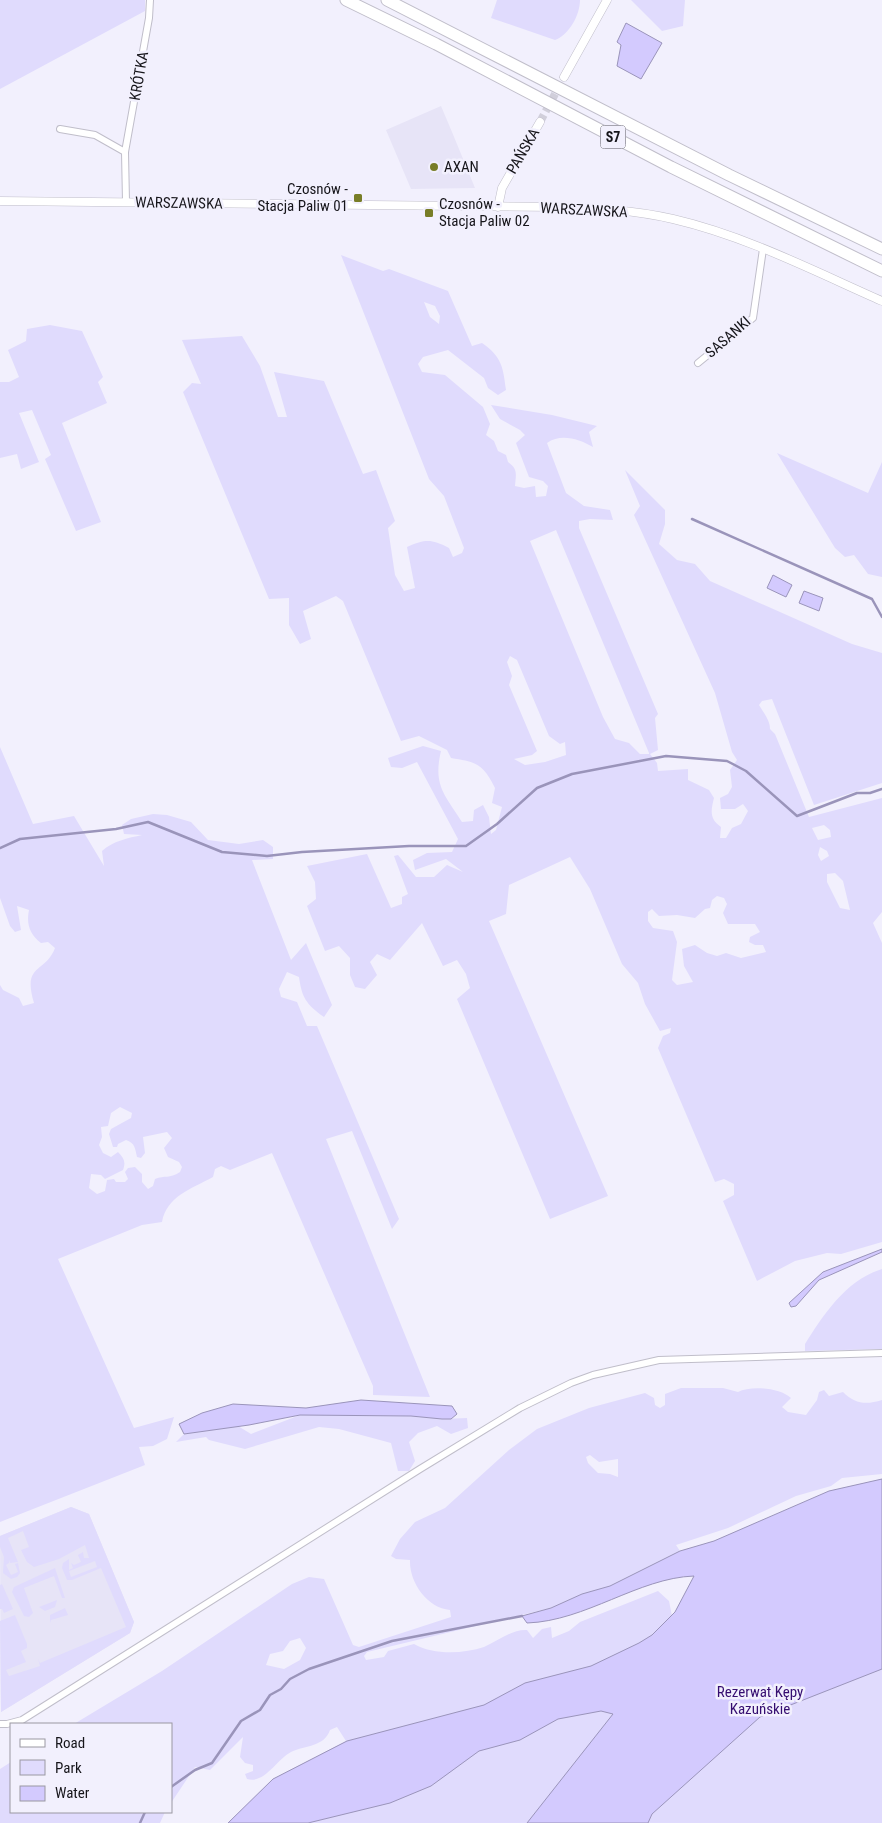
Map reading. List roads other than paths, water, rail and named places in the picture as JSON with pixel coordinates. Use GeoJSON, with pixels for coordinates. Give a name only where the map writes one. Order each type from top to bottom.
{"type":"FeatureCollection","features":[{"type":"Feature","properties":{"kind":"highway","name":"S7"},"geometry":{"type":"LineString","coordinates":[[346,0],[436,44],[671,167],[882,271]]}},
{"type":"Feature","properties":{"kind":"highway","name":"S7"},"geometry":{"type":"LineString","coordinates":[[387,0],[746,184],[882,249]]}},
{"type":"Feature","properties":{"kind":"street","name":"KRÓTKA"},"geometry":{"type":"LineString","coordinates":[[126,202],[125,152],[149,18],[150,0]]}},
{"type":"Feature","properties":{"kind":"street"},"geometry":{"type":"LineString","coordinates":[[564,77],[607,0]]}},
{"type":"Feature","properties":{"kind":"street","name":"PAŃSKA"},"geometry":{"type":"LineString","coordinates":[[498,207],[502,188],[540,122]]}},
{"type":"Feature","properties":{"kind":"street"},"geometry":{"type":"LineString","coordinates":[[60,129],[95,135],[125,152]]}},
{"type":"Feature","properties":{"kind":"street","name":"WARSZAWSKA"},"geometry":{"type":"LineString","coordinates":[[0,202],[585,208],[641,213],[702,227],[763,249],[882,301]]}},
{"type":"Feature","properties":{"kind":"street","name":"SASANKI"},"geometry":{"type":"LineString","coordinates":[[698,363],[753,318],[763,249]]}},
{"type":"Feature","properties":{"kind":"street"},"geometry":{"type":"LineString","coordinates":[[11,1723],[22,1720],[445,1453],[520,1408],[571,1383],[593,1375],[659,1360],[882,1353]]}},
{"type":"Feature","properties":{"kind":"water"},"geometry":{"type":"Polygon","coordinates":[[[626,23],[662,43],[641,79],[617,66],[621,45],[617,42],[626,23]]]}},
{"type":"Feature","properties":{"kind":"water"},"geometry":{"type":"Polygon","coordinates":[[[773,575],[792,585],[786,597],[767,588],[773,575]]]}},
{"type":"Feature","properties":{"kind":"water"},"geometry":{"type":"Polygon","coordinates":[[[804,591],[823,598],[819,611],[799,603],[804,591]]]}},
{"type":"Feature","properties":{"kind":"water"},"geometry":{"type":"Polygon","coordinates":[[[882,1249],[882,1252],[819,1280],[796,1306],[791,1307],[789,1303],[823,1272],[882,1249]]]}},
{"type":"Feature","properties":{"kind":"water"},"geometry":{"type":"Polygon","coordinates":[[[361,1400],[452,1406],[457,1414],[451,1419],[411,1416],[300,1415],[249,1425],[184,1434],[179,1424],[202,1413],[233,1404],[306,1408],[361,1400]]]}},
{"type":"Feature","properties":{"kind":"water","name":"Rezerwat Kępy Kazuńskie"},"geometry":{"type":"Polygon","coordinates":[[[882,1479],[882,1669],[760,1717],[652,1814],[648,1823],[527,1823],[613,1714],[601,1711],[558,1719],[520,1740],[479,1751],[431,1786],[390,1803],[308,1823],[228,1823],[273,1779],[347,1741],[484,1705],[525,1683],[591,1666],[639,1643],[652,1635],[675,1612],[694,1576],[653,1584],[591,1608],[549,1620],[527,1623],[522,1616],[551,1608],[582,1594],[610,1586],[680,1551],[714,1541],[829,1491],[882,1479]]]}},
{"type":"Feature","properties":{"kind":"waterway"},"geometry":{"type":"LineString","coordinates":[[692,519],[872,599],[882,617]]}},
{"type":"Feature","properties":{"kind":"waterway"},"geometry":{"type":"LineString","coordinates":[[0,848],[20,839],[116,829],[148,822],[222,852],[267,856],[302,852],[409,846],[466,846],[497,824],[537,788],[572,774],[666,756],[727,761],[746,771],[797,816],[857,793],[870,793],[882,789]]}},
{"type":"Feature","properties":{"kind":"waterway"},"geometry":{"type":"LineString","coordinates":[[172,1786],[195,1770],[212,1763],[241,1721],[260,1710],[270,1695],[281,1689],[290,1679],[309,1669],[392,1641],[522,1616]]}},
{"type":"Feature","properties":{"kind":"waterway"},"geometry":{"type":"LineString","coordinates":[[140,1823],[145,1813]]}},
{"type":"Feature","properties":{"kind":"tunnel"},"geometry":{"type":"LineString","coordinates":[[540,122],[564,77]]}},
{"type":"Feature","properties":{"kind":"place","name":"AXAN"},"geometry":{"type":"Point","coordinates":[434,167]}},
{"type":"Feature","properties":{"kind":"place","name":"Czosnów - Stacja Paliw 01"},"geometry":{"type":"Point","coordinates":[358,198]}},
{"type":"Feature","properties":{"kind":"place","name":"Czosnów - Stacja Paliw 02"},"geometry":{"type":"Point","coordinates":[429,213]}}]}
